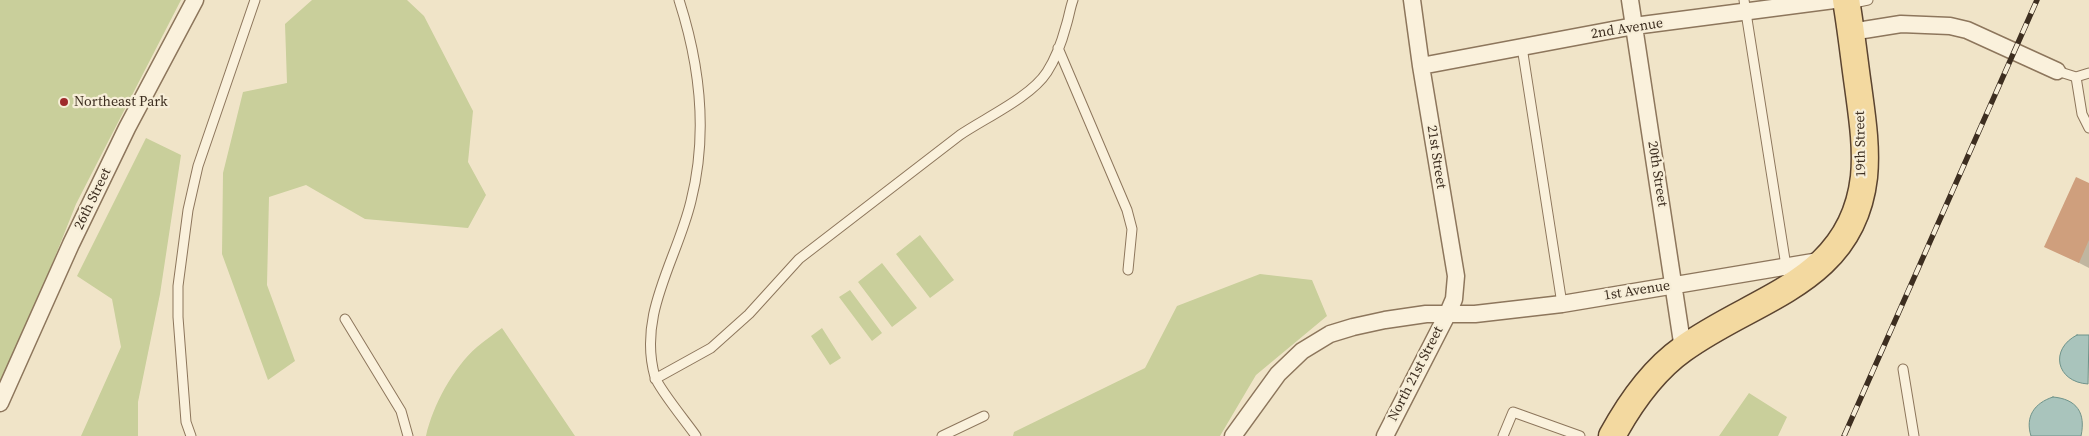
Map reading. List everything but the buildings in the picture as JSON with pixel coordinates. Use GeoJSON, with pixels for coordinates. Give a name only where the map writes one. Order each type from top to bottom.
{"type":"FeatureCollection","features":[{"type":"Feature","properties":{"kind":"main road","name":"19th Street"},"geometry":{"type":"LineString","coordinates":[[1612,436],[1646,383],[1682,349],[1722,324],[1783,292],[1824,261],[1842,239],[1851,223],[1864,177],[1862,125],[1849,1]]}},
{"type":"Feature","properties":{"kind":"street","name":"26th Street"},"geometry":{"type":"LineString","coordinates":[[0,403],[71,244],[127,128],[195,0]]}},
{"type":"Feature","properties":{"kind":"street","name":"21st Street"},"geometry":{"type":"LineString","coordinates":[[1412,0],[1421,66],[1456,276],[1454,299],[1448,313]]}},
{"type":"Feature","properties":{"kind":"street","name":"20th Street"},"geometry":{"type":"LineString","coordinates":[[1630,0],[1674,285],[1682,349]]}},
{"type":"Feature","properties":{"kind":"street","name":"2nd Avenue"},"geometry":{"type":"LineString","coordinates":[[1421,66],[1745,6],[1849,1]]}},
{"type":"Feature","properties":{"kind":"street"},"geometry":{"type":"LineString","coordinates":[[1851,32],[1901,24],[1950,26],[1967,30],[2058,71]]}},
{"type":"Feature","properties":{"kind":"street","name":"1st Avenue"},"geometry":{"type":"LineString","coordinates":[[1233,436],[1278,374],[1302,351],[1330,334],[1385,320],[1448,313],[1475,314],[1562,304],[1824,261]]}},
{"type":"Feature","properties":{"kind":"street","name":"North 21st Street"},"geometry":{"type":"LineString","coordinates":[[1385,436],[1448,313]]}},
{"type":"Feature","properties":{"kind":"lane"},"geometry":{"type":"LineString","coordinates":[[191,436],[186,422],[178,316],[178,286],[188,210],[198,166],[255,0]]}},
{"type":"Feature","properties":{"kind":"lane"},"geometry":{"type":"LineString","coordinates":[[679,0],[694,52],[700,100],[699,148],[691,201],[655,304],[651,337],[656,379],[696,436]]}},
{"type":"Feature","properties":{"kind":"lane"},"geometry":{"type":"LineString","coordinates":[[656,379],[711,348],[749,314],[799,258],[960,135],[985,118],[1003,109],[1035,85],[1047,72],[1058,48],[1073,0]]}},
{"type":"Feature","properties":{"kind":"lane"},"geometry":{"type":"LineString","coordinates":[[1745,6],[1786,266]]}},
{"type":"Feature","properties":{"kind":"lane"},"geometry":{"type":"LineString","coordinates":[[1522,47],[1562,304]]}},
{"type":"Feature","properties":{"kind":"lane"},"geometry":{"type":"LineString","coordinates":[[1058,48],[1127,210],[1132,229],[1128,270]]}},
{"type":"Feature","properties":{"kind":"lane"},"geometry":{"type":"LineString","coordinates":[[2058,71],[2076,77],[2089,72]]}},
{"type":"Feature","properties":{"kind":"lane"},"geometry":{"type":"LineString","coordinates":[[2076,77],[2082,114],[2089,128]]}},
{"type":"Feature","properties":{"kind":"lane"},"geometry":{"type":"LineString","coordinates":[[345,319],[401,412],[408,436]]}},
{"type":"Feature","properties":{"kind":"lane"},"geometry":{"type":"LineString","coordinates":[[1903,369],[1914,436]]}},
{"type":"Feature","properties":{"kind":"lane"},"geometry":{"type":"LineString","coordinates":[[1502,436],[1513,412],[1580,436]]}},
{"type":"Feature","properties":{"kind":"lane"},"geometry":{"type":"LineString","coordinates":[[942,436],[984,416]]}},
{"type":"Feature","properties":{"kind":"green space","name":"Northeast Park"},"geometry":{"type":"Polygon","coordinates":[[[0,0],[181,0],[76,204],[0,390],[0,0]]]}},
{"type":"Feature","properties":{"kind":"green space"},"geometry":{"type":"Polygon","coordinates":[[[312,0],[407,0],[424,16],[473,111],[468,162],[486,195],[468,228],[365,219],[306,185],[269,197],[267,285],[295,361],[268,380],[222,254],[223,173],[243,92],[287,83],[285,24],[312,0]]]}},
{"type":"Feature","properties":{"kind":"green space"},"geometry":{"type":"Polygon","coordinates":[[[146,138],[181,155],[160,294],[138,402],[138,436],[81,436],[121,347],[112,299],[77,276],[146,138]]]}},
{"type":"Feature","properties":{"kind":"green space"},"geometry":{"type":"Polygon","coordinates":[[[920,235],[954,280],[930,298],[896,254],[920,235]]]}},
{"type":"Feature","properties":{"kind":"green space"},"geometry":{"type":"Polygon","coordinates":[[[882,263],[917,308],[892,327],[858,282],[882,263]]]}},
{"type":"Feature","properties":{"kind":"green space"},"geometry":{"type":"Polygon","coordinates":[[[1260,274],[1312,280],[1327,316],[1256,375],[1220,436],[1013,436],[1014,432],[1145,368],[1177,306],[1260,274]]]}},
{"type":"Feature","properties":{"kind":"green space"},"geometry":{"type":"Polygon","coordinates":[[[850,290],[882,333],[872,341],[839,297],[850,290]]]}},
{"type":"Feature","properties":{"kind":"green space"},"geometry":{"type":"Polygon","coordinates":[[[502,328],[575,436],[426,436],[439,400],[452,376],[477,347],[502,328]]]}},
{"type":"Feature","properties":{"kind":"green space"},"geometry":{"type":"Polygon","coordinates":[[[822,328],[841,358],[830,365],[811,336],[822,328]]]}},
{"type":"Feature","properties":{"kind":"green space"},"geometry":{"type":"Polygon","coordinates":[[[1749,393],[1787,417],[1778,436],[1719,436],[1749,393]]]}},
{"type":"Feature","properties":{"kind":"water"},"geometry":{"type":"Polygon","coordinates":[[[2077,335],[2089,335],[2088,384],[2077,382],[2069,377],[2063,371],[2060,364],[2062,348],[2077,335]]]}},
{"type":"Feature","properties":{"kind":"water"},"geometry":{"type":"Polygon","coordinates":[[[2053,397],[2068,401],[2078,409],[2082,420],[2081,436],[2031,436],[2029,429],[2030,417],[2036,407],[2053,397]]]}},
{"type":"Feature","properties":{"kind":"railway"},"geometry":{"type":"LineString","coordinates":[[1844,436],[2037,0]]}},
{"type":"Feature","properties":{"kind":"place","name":"Northeast Park"},"geometry":{"type":"Point","coordinates":[64,102]}}]}
